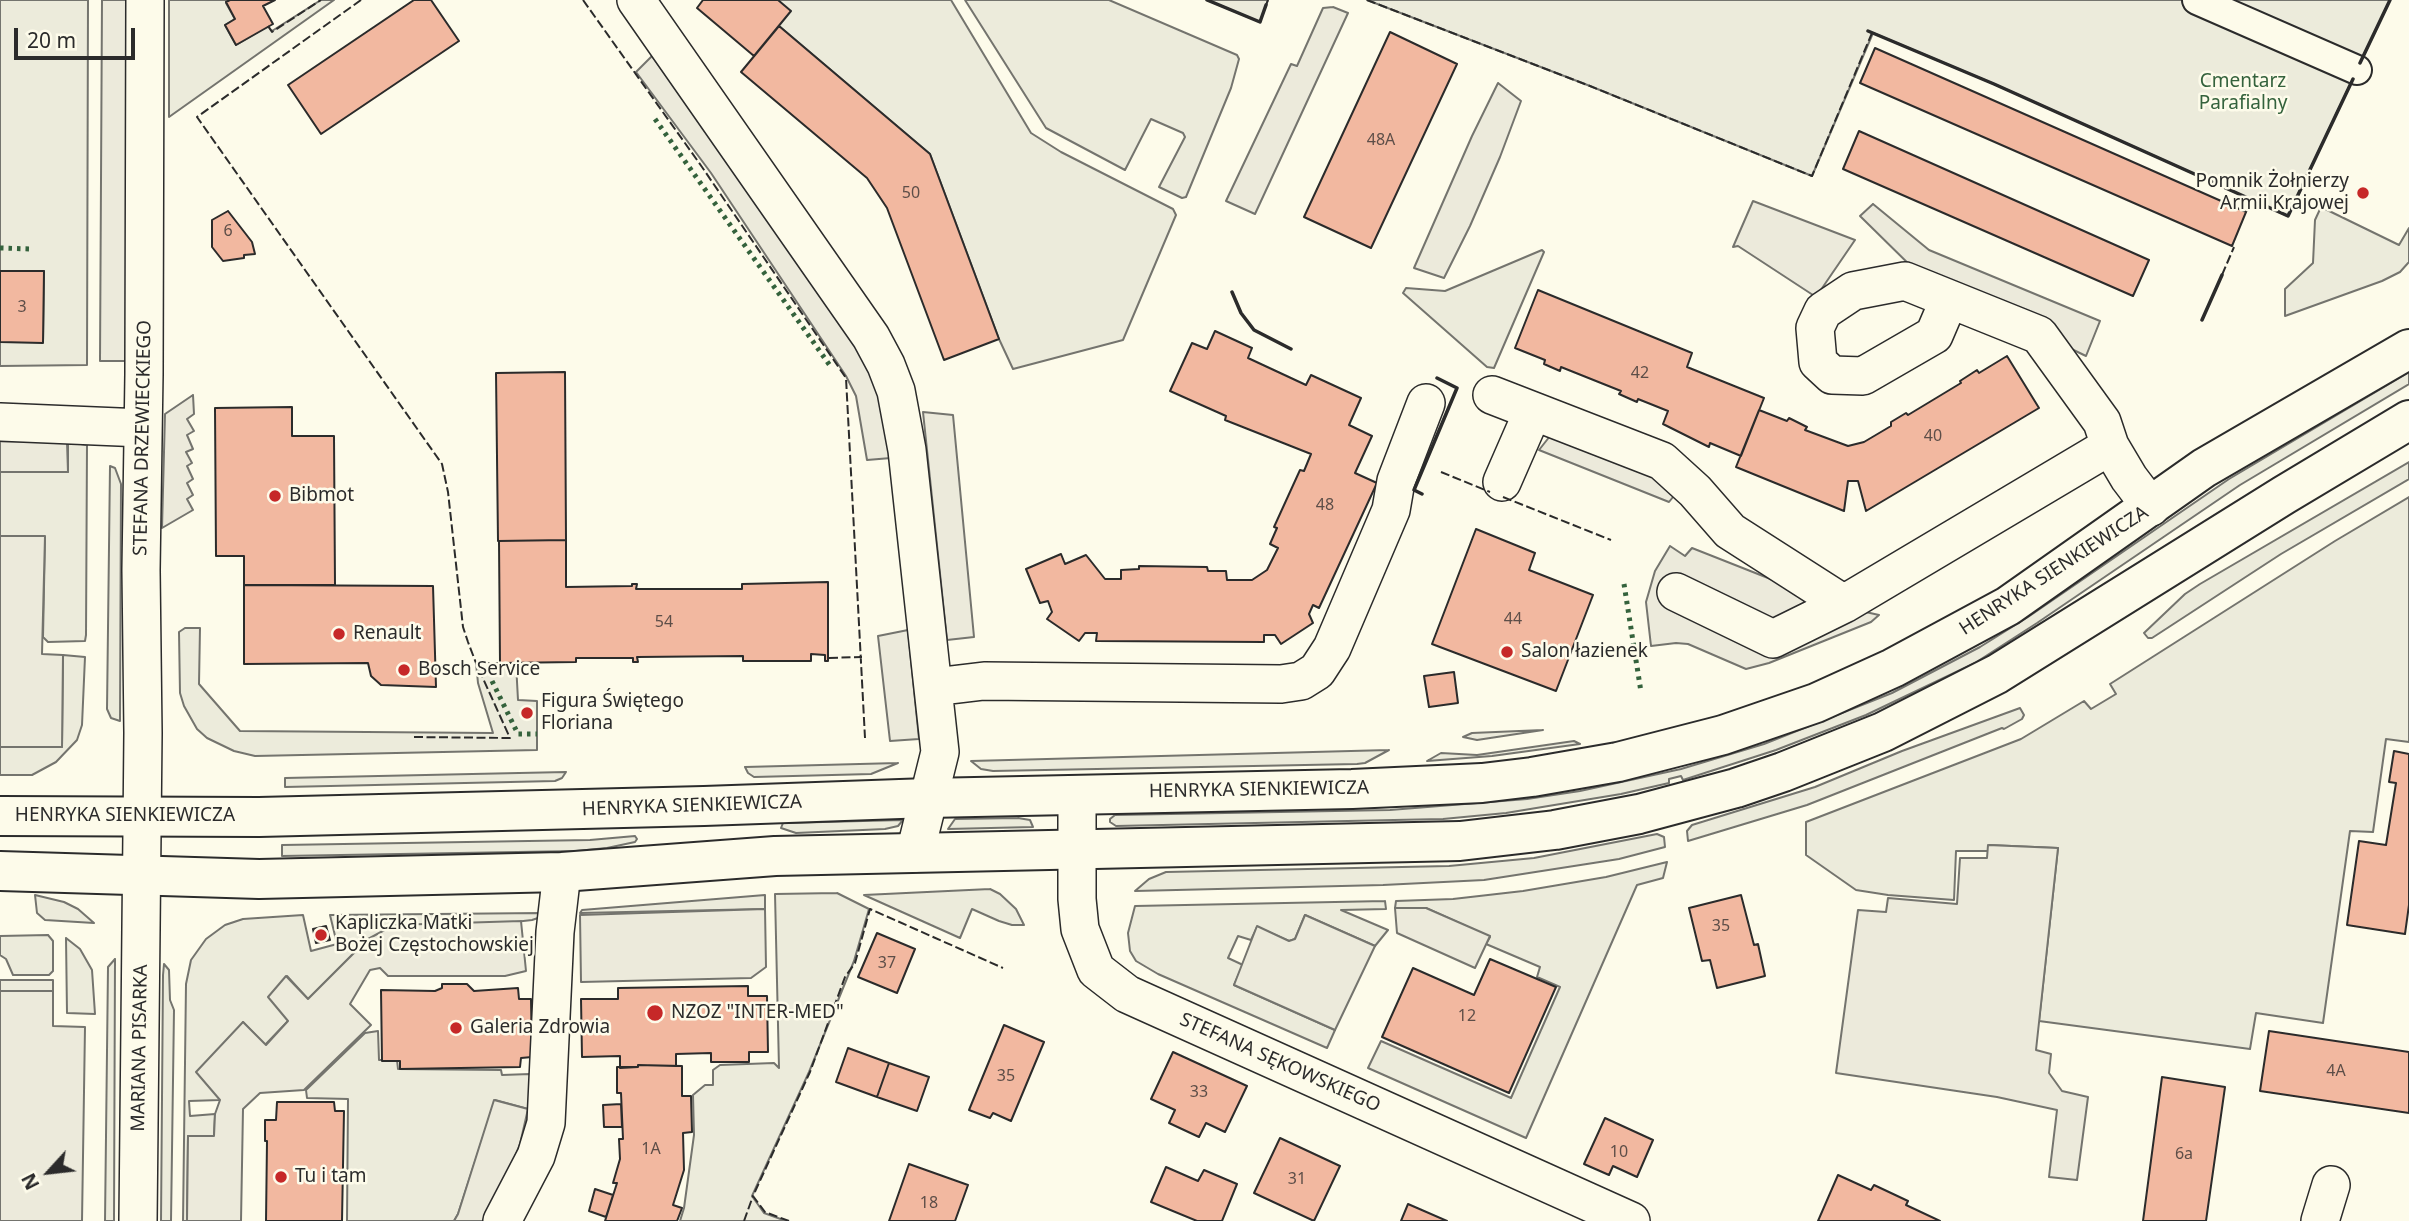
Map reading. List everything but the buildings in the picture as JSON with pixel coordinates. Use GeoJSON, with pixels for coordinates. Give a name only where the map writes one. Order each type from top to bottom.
{"type":"FeatureCollection","features":[{"type":"Feature","properties":{"kind":"street","name":"STEFANA DRZEWIECKIEGO"},"geometry":{"type":"LineString","coordinates":[[141,875],[145,0]]}},
{"type":"Feature","properties":{"kind":"street"},"geometry":{"type":"LineString","coordinates":[[635,0],[870,337],[887,365],[897,391],[907,450],[940,752],[915,853]]}},
{"type":"Feature","properties":{"kind":"street"},"geometry":{"type":"LineString","coordinates":[[2197,0],[2357,70]]}},
{"type":"Feature","properties":{"kind":"street"},"geometry":{"type":"LineString","coordinates":[[1949,300],[2039,335],[2102,422],[2110,446],[2151,507]]}},
{"type":"Feature","properties":{"kind":"street","name":"HENRYKA SIENKIEWICZA"},"geometry":{"type":"LineString","coordinates":[[0,816],[258,817],[704,806],[928,797],[1352,789],[1482,783],[1618,762],[1723,734],[1816,703],[1965,631],[2008,606],[2204,468],[2409,349]]}},
{"type":"Feature","properties":{"kind":"street"},"geometry":{"type":"LineString","coordinates":[[1492,396],[1662,461],[1695,491],[1730,531],[1844,604]]}},
{"type":"Feature","properties":{"kind":"street"},"geometry":{"type":"LineString","coordinates":[[934,687],[984,681],[1280,684],[1301,681],[1317,671],[1338,635],[1391,510],[1396,481],[1426,403]]}},
{"type":"Feature","properties":{"kind":"street"},"geometry":{"type":"LineString","coordinates":[[1502,482],[1533,411]]}},
{"type":"Feature","properties":{"kind":"street"},"geometry":{"type":"LineString","coordinates":[[0,871],[259,879],[562,872],[775,856],[1460,841],[1555,830],[1639,814],[1748,784],[1883,732],[1997,674],[2409,420]]}},
{"type":"Feature","properties":{"kind":"street"},"geometry":{"type":"LineString","coordinates":[[0,422],[143,428]]}},
{"type":"Feature","properties":{"kind":"street"},"geometry":{"type":"LineString","coordinates":[[1676,592],[1773,639],[1844,604],[2110,446]]}},
{"type":"Feature","properties":{"kind":"street","name":"STEFANA SĘKOWSKIEGO"},"geometry":{"type":"LineString","coordinates":[[1077,795],[1077,899],[1080,929],[1096,970],[1127,994],[1631,1221]]}},
{"type":"Feature","properties":{"kind":"street"},"geometry":{"type":"LineString","coordinates":[[704,806],[704,861]]}},
{"type":"Feature","properties":{"kind":"street"},"geometry":{"type":"LineString","coordinates":[[502,1221],[536,1156],[546,1123],[555,932],[562,872]]}},
{"type":"Feature","properties":{"kind":"street","name":"MARIANA PISARKA"},"geometry":{"type":"LineString","coordinates":[[138,1221],[141,875]]}},
{"type":"Feature","properties":{"kind":"street"},"geometry":{"type":"LineString","coordinates":[[2320,1221],[2331,1185]]}},
{"type":"Feature","properties":{"kind":"green space"},"geometry":{"type":"Polygon","coordinates":[[[0,0],[88,0],[87,365],[0,366],[0,342],[43,342],[44,271],[0,271],[0,0]]]}},
{"type":"Feature","properties":{"kind":"green space"},"geometry":{"type":"Polygon","coordinates":[[[169,0],[230,0],[226,3],[235,19],[225,25],[236,45],[268,26],[272,31],[321,0],[334,0],[169,117],[169,0]]]}},
{"type":"Feature","properties":{"kind":"green space"},"geometry":{"type":"Polygon","coordinates":[[[778,0],[951,0],[1031,133],[1061,152],[1173,209],[1176,215],[1123,340],[1013,369],[999,339],[930,154],[779,26],[778,0]]]}},
{"type":"Feature","properties":{"kind":"green space"},"geometry":{"type":"Polygon","coordinates":[[[965,0],[1109,0],[1237,55],[1239,59],[1231,88],[1186,197],[1182,198],[1159,187],[1185,137],[1183,133],[1151,119],[1125,170],[1046,128],[965,0]]]}},
{"type":"Feature","properties":{"kind":"green space"},"geometry":{"type":"Polygon","coordinates":[[[1207,0],[1268,0],[1260,22],[1207,0]]]}},
{"type":"Feature","properties":{"kind":"green space","name":"Cmentarz Parafialny"},"geometry":{"type":"Polygon","coordinates":[[[1367,0],[2390,0],[2288,216],[1994,84],[1873,33],[1812,176],[1367,0]]]}},
{"type":"Feature","properties":{"kind":"green space"},"geometry":{"type":"Polygon","coordinates":[[[2321,207],[2399,245],[2409,228],[2409,262],[2400,272],[2382,281],[2285,316],[2285,289],[2313,263],[2315,220],[2321,207]]]}},
{"type":"Feature","properties":{"kind":"green space"},"geometry":{"type":"Polygon","coordinates":[[[1542,250],[1544,252],[1494,368],[1487,367],[1403,293],[1406,288],[1445,291],[1542,250]]]}},
{"type":"Feature","properties":{"kind":"green space"},"geometry":{"type":"Polygon","coordinates":[[[2409,372],[2409,384],[2240,485],[1975,663],[1866,715],[1776,750],[1683,780],[1681,776],[1669,779],[1669,783],[1621,794],[1506,813],[1443,819],[1116,826],[1110,822],[1115,815],[1390,810],[1527,799],[1580,791],[1681,769],[1764,744],[1892,693],[1980,647],[2229,479],[2409,372]]]}},
{"type":"Feature","properties":{"kind":"green space"},"geometry":{"type":"Polygon","coordinates":[[[68,442],[87,445],[86,635],[85,641],[48,642],[43,637],[45,537],[0,536],[0,472],[68,472],[68,442]]]}},
{"type":"Feature","properties":{"kind":"green space"},"geometry":{"type":"Polygon","coordinates":[[[2409,462],[2409,479],[2281,554],[2152,638],[2148,638],[2144,633],[2185,594],[2200,584],[2409,462]]]}},
{"type":"Feature","properties":{"kind":"green space"},"geometry":{"type":"Polygon","coordinates":[[[110,466],[115,468],[121,484],[120,721],[111,718],[107,709],[110,466]]]}},
{"type":"Feature","properties":{"kind":"green space"},"geometry":{"type":"Polygon","coordinates":[[[2409,497],[2409,742],[2386,739],[2373,832],[2350,831],[2323,1023],[2256,1013],[2250,1049],[2039,1021],[2058,848],[1989,845],[1988,851],[1956,851],[1954,900],[1856,890],[1806,855],[1806,822],[2021,739],[2084,701],[2091,709],[2116,694],[2110,684],[2409,497]]]}},
{"type":"Feature","properties":{"kind":"green space"},"geometry":{"type":"Polygon","coordinates":[[[185,628],[200,628],[199,684],[240,731],[493,733],[478,683],[476,663],[516,663],[518,700],[537,701],[537,750],[255,756],[234,751],[207,738],[197,729],[184,706],[180,693],[179,632],[185,628]]]}},
{"type":"Feature","properties":{"kind":"green space"},"geometry":{"type":"Polygon","coordinates":[[[63,655],[85,657],[82,725],[77,740],[56,762],[32,775],[0,775],[0,747],[62,747],[63,655]]]}},
{"type":"Feature","properties":{"kind":"green space"},"geometry":{"type":"Polygon","coordinates":[[[2020,708],[2024,715],[2022,719],[2004,729],[1807,805],[1688,841],[1687,831],[1692,825],[1815,787],[1902,751],[2020,708]]]}},
{"type":"Feature","properties":{"kind":"green space"},"geometry":{"type":"Polygon","coordinates":[[[1543,730],[1477,740],[1463,737],[1472,733],[1543,730]]]}},
{"type":"Feature","properties":{"kind":"green space"},"geometry":{"type":"Polygon","coordinates":[[[1574,741],[1580,744],[1492,756],[1427,761],[1441,753],[1477,755],[1574,741]]]}},
{"type":"Feature","properties":{"kind":"green space"},"geometry":{"type":"Polygon","coordinates":[[[1389,750],[1365,763],[1357,764],[993,771],[981,769],[971,761],[1389,750]]]}},
{"type":"Feature","properties":{"kind":"green space"},"geometry":{"type":"Polygon","coordinates":[[[898,763],[871,774],[754,777],[745,767],[898,763]]]}},
{"type":"Feature","properties":{"kind":"green space"},"geometry":{"type":"Polygon","coordinates":[[[566,772],[562,778],[555,781],[285,787],[285,778],[566,772]]]}},
{"type":"Feature","properties":{"kind":"green space"},"geometry":{"type":"Polygon","coordinates":[[[955,819],[1030,820],[1033,827],[948,829],[955,819]]]}},
{"type":"Feature","properties":{"kind":"green space"},"geometry":{"type":"Polygon","coordinates":[[[903,820],[898,826],[885,829],[796,833],[781,828],[783,823],[903,820]]]}},
{"type":"Feature","properties":{"kind":"green space"},"geometry":{"type":"Polygon","coordinates":[[[1657,834],[1664,837],[1665,847],[1619,859],[1484,880],[1135,891],[1149,879],[1166,872],[1449,866],[1534,858],[1657,834]]]}},
{"type":"Feature","properties":{"kind":"green space"},"geometry":{"type":"Polygon","coordinates":[[[635,836],[635,842],[576,851],[282,856],[282,845],[590,840],[635,836]]]}},
{"type":"Feature","properties":{"kind":"green space"},"geometry":{"type":"Polygon","coordinates":[[[1667,862],[1663,878],[1637,885],[1526,1138],[1368,1068],[1381,1041],[1511,1098],[1560,987],[1537,977],[1540,967],[1486,944],[1490,937],[1426,908],[1395,908],[1396,901],[1453,899],[1523,891],[1606,877],[1667,862]]]}},
{"type":"Feature","properties":{"kind":"green space"},"geometry":{"type":"Polygon","coordinates":[[[990,889],[1000,894],[1016,909],[1024,925],[999,921],[972,909],[960,938],[864,895],[990,889]]]}},
{"type":"Feature","properties":{"kind":"green space"},"geometry":{"type":"Polygon","coordinates":[[[837,893],[869,909],[854,961],[809,1072],[752,1196],[764,1213],[786,1221],[680,1221],[694,1135],[693,1095],[705,1085],[713,1085],[713,1070],[720,1065],[774,1063],[779,1068],[775,894],[837,893]]]}},
{"type":"Feature","properties":{"kind":"green space"},"geometry":{"type":"Polygon","coordinates":[[[35,895],[64,902],[78,909],[94,923],[45,920],[37,913],[35,895]]]}},
{"type":"Feature","properties":{"kind":"green space"},"geometry":{"type":"Polygon","coordinates":[[[765,895],[765,909],[580,913],[582,910],[765,895]]]}},
{"type":"Feature","properties":{"kind":"green space"},"geometry":{"type":"Polygon","coordinates":[[[1385,901],[1386,909],[1341,910],[1388,930],[1375,946],[1305,915],[1295,939],[1289,941],[1257,927],[1251,940],[1238,936],[1228,958],[1243,965],[1234,985],[1335,1030],[1327,1048],[1158,974],[1136,961],[1130,951],[1128,933],[1135,906],[1385,901]]]}},
{"type":"Feature","properties":{"kind":"green space"},"geometry":{"type":"Polygon","coordinates":[[[541,913],[538,918],[532,920],[368,939],[308,999],[287,976],[288,1021],[265,1045],[243,1022],[220,1100],[189,1101],[190,1116],[215,1114],[214,1136],[188,1136],[187,1221],[183,1221],[186,984],[191,960],[206,939],[225,925],[243,919],[303,915],[311,951],[337,944],[330,915],[541,913]]]}},
{"type":"Feature","properties":{"kind":"green space"},"geometry":{"type":"Polygon","coordinates":[[[48,935],[53,941],[53,971],[49,975],[13,975],[6,959],[0,955],[0,936],[48,935]]]}},
{"type":"Feature","properties":{"kind":"green space"},"geometry":{"type":"Polygon","coordinates":[[[66,938],[80,949],[92,970],[95,1014],[67,1013],[66,938]]]}},
{"type":"Feature","properties":{"kind":"green space"},"geometry":{"type":"Polygon","coordinates":[[[115,959],[114,1221],[105,1221],[108,967],[115,959]]]}},
{"type":"Feature","properties":{"kind":"green space"},"geometry":{"type":"Polygon","coordinates":[[[164,964],[169,970],[170,1000],[174,1010],[171,1221],[161,1221],[164,964]]]}},
{"type":"Feature","properties":{"kind":"green space"},"geometry":{"type":"Polygon","coordinates":[[[0,980],[53,980],[53,991],[0,991],[0,980]]]}},
{"type":"Feature","properties":{"kind":"green space"},"geometry":{"type":"Polygon","coordinates":[[[378,1031],[379,1060],[397,1060],[398,1069],[501,1070],[502,1075],[530,1074],[532,1093],[528,1109],[495,1100],[454,1221],[347,1221],[348,1099],[307,1098],[306,1090],[365,1033],[378,1031]]]}},
{"type":"Feature","properties":{"kind":"shaded area"},"geometry":{"type":"Polygon","coordinates":[[[102,0],[130,0],[129,361],[100,361],[102,0]]]}},
{"type":"Feature","properties":{"kind":"shaded area"},"geometry":{"type":"Polygon","coordinates":[[[1333,7],[1348,13],[1255,214],[1226,201],[1291,64],[1297,66],[1323,8],[1333,7]]]}},
{"type":"Feature","properties":{"kind":"shaded area"},"geometry":{"type":"Polygon","coordinates":[[[652,56],[780,232],[839,318],[866,363],[882,396],[891,458],[867,460],[856,396],[846,376],[711,173],[636,72],[652,56]]]}},
{"type":"Feature","properties":{"kind":"shaded area"},"geometry":{"type":"Polygon","coordinates":[[[1498,83],[1521,101],[1470,226],[1444,278],[1414,268],[1472,136],[1498,83]]]}},
{"type":"Feature","properties":{"kind":"shaded area"},"geometry":{"type":"Polygon","coordinates":[[[1753,201],[1855,240],[1816,297],[1738,246],[1733,247],[1753,201]]]}},
{"type":"Feature","properties":{"kind":"shaded area"},"geometry":{"type":"Polygon","coordinates":[[[1873,204],[1929,250],[2100,321],[2086,356],[1922,277],[1860,216],[1873,204]]]}},
{"type":"Feature","properties":{"kind":"shaded area"},"geometry":{"type":"Polygon","coordinates":[[[193,395],[194,414],[187,419],[194,431],[187,435],[193,449],[186,452],[192,463],[187,466],[193,479],[187,483],[193,495],[187,499],[193,510],[162,528],[165,414],[193,395]]]}},
{"type":"Feature","properties":{"kind":"shaded area"},"geometry":{"type":"Polygon","coordinates":[[[923,412],[953,415],[974,637],[947,640],[923,412]]]}},
{"type":"Feature","properties":{"kind":"shaded area"},"geometry":{"type":"Polygon","coordinates":[[[1554,431],[1639,466],[1677,492],[1669,502],[1539,450],[1554,431]]]}},
{"type":"Feature","properties":{"kind":"shaded area"},"geometry":{"type":"Polygon","coordinates":[[[0,441],[67,442],[68,472],[0,472],[0,441]]]}},
{"type":"Feature","properties":{"kind":"shaded area"},"geometry":{"type":"Polygon","coordinates":[[[0,536],[45,536],[42,654],[63,655],[62,747],[0,747],[0,536]]]}},
{"type":"Feature","properties":{"kind":"shaded area"},"geometry":{"type":"Polygon","coordinates":[[[1670,546],[1685,556],[1692,548],[1839,606],[1879,615],[1871,622],[1769,663],[1746,669],[1688,644],[1651,646],[1646,602],[1655,571],[1670,546]]]}},
{"type":"Feature","properties":{"kind":"shaded area"},"geometry":{"type":"Polygon","coordinates":[[[908,630],[919,739],[890,741],[878,636],[908,630]]]}},
{"type":"Feature","properties":{"kind":"shaded area"},"geometry":{"type":"Polygon","coordinates":[[[1988,845],[2058,848],[2036,1050],[2051,1054],[2049,1073],[2062,1091],[2088,1097],[2077,1180],[2049,1177],[2057,1110],[1997,1097],[1836,1073],[1858,910],[1886,912],[1888,898],[1957,904],[1960,858],[1987,858],[1988,845]]]}},
{"type":"Feature","properties":{"kind":"shaded area"},"geometry":{"type":"Polygon","coordinates":[[[1395,908],[1426,908],[1490,936],[1475,968],[1397,933],[1395,908]]]}},
{"type":"Feature","properties":{"kind":"shaded area"},"geometry":{"type":"Polygon","coordinates":[[[765,909],[766,967],[751,978],[581,982],[580,915],[765,909]]]}},
{"type":"Feature","properties":{"kind":"shaded area"},"geometry":{"type":"Polygon","coordinates":[[[1305,915],[1375,946],[1335,1030],[1234,985],[1257,926],[1289,941],[1295,939],[1305,915]]]}},
{"type":"Feature","properties":{"kind":"shaded area"},"geometry":{"type":"Polygon","coordinates":[[[521,921],[526,971],[505,976],[388,976],[380,968],[370,970],[350,1004],[371,1025],[304,1090],[260,1093],[243,1109],[241,1221],[187,1221],[188,1136],[214,1136],[215,1114],[220,1100],[196,1072],[243,1022],[266,1045],[288,1021],[268,997],[286,976],[308,999],[368,939],[394,925],[521,921]]]}},
{"type":"Feature","properties":{"kind":"shaded area"},"geometry":{"type":"Polygon","coordinates":[[[0,991],[53,991],[53,1026],[85,1027],[82,1221],[0,1221],[0,991]]]}},
{"type":"Feature","properties":{"kind":"shaded area"},"geometry":{"type":"Polygon","coordinates":[[[494,1100],[528,1109],[520,1144],[485,1221],[454,1221],[458,1214],[494,1100]]]}},
{"type":"Feature","properties":{"kind":"hedge"},"geometry":{"type":"LineString","coordinates":[[655,119],[831,367]]}},
{"type":"Feature","properties":{"kind":"hedge"},"geometry":{"type":"LineString","coordinates":[[0,248],[32,249]]}},
{"type":"Feature","properties":{"kind":"hedge"},"geometry":{"type":"LineString","coordinates":[[1624,584],[1641,692]]}},
{"type":"Feature","properties":{"kind":"hedge"},"geometry":{"type":"LineString","coordinates":[[492,681],[518,734],[537,734]]}},
{"type":"Feature","properties":{"kind":"fence"},"geometry":{"type":"LineString","coordinates":[[268,26],[272,32],[321,0]]}},
{"type":"Feature","properties":{"kind":"fence"},"geometry":{"type":"LineString","coordinates":[[361,0],[197,117],[442,464],[448,492],[463,627],[476,663],[500,663]]}},
{"type":"Feature","properties":{"kind":"fence"},"geometry":{"type":"LineString","coordinates":[[583,0],[702,167],[846,378],[865,738]]}},
{"type":"Feature","properties":{"kind":"fence"},"geometry":{"type":"LineString","coordinates":[[1266,5],[1268,0]]}},
{"type":"Feature","properties":{"kind":"fence"},"geometry":{"type":"LineString","coordinates":[[1367,0],[1812,176],[1872,33]]}},
{"type":"Feature","properties":{"kind":"fence"},"geometry":{"type":"LineString","coordinates":[[2246,212],[2252,200]]}},
{"type":"Feature","properties":{"kind":"fence"},"geometry":{"type":"LineString","coordinates":[[2222,275],[2234,247]]}},
{"type":"Feature","properties":{"kind":"fence"},"geometry":{"type":"LineString","coordinates":[[1441,472],[1490,492]]}},
{"type":"Feature","properties":{"kind":"fence"},"geometry":{"type":"LineString","coordinates":[[1503,497],[1611,540]]}},
{"type":"Feature","properties":{"kind":"fence"},"geometry":{"type":"LineString","coordinates":[[829,658],[862,657]]}},
{"type":"Feature","properties":{"kind":"fence"},"geometry":{"type":"LineString","coordinates":[[414,737],[510,738],[476,663]]}},
{"type":"Feature","properties":{"kind":"fence"},"geometry":{"type":"LineString","coordinates":[[789,1221],[765,1212],[753,1196],[810,1072],[845,977],[855,963],[870,909],[1003,968]]}},
{"type":"Feature","properties":{"kind":"fence"},"geometry":{"type":"LineString","coordinates":[[744,1221],[753,1196]]}},
{"type":"Feature","properties":{"kind":"wall"},"geometry":{"type":"LineString","coordinates":[[1207,0],[1260,22],[1266,5]]}},
{"type":"Feature","properties":{"kind":"wall"},"geometry":{"type":"LineString","coordinates":[[2360,63],[2390,0]]}},
{"type":"Feature","properties":{"kind":"wall"},"geometry":{"type":"LineString","coordinates":[[1868,31],[1994,84],[2288,216],[2353,79]]}},
{"type":"Feature","properties":{"kind":"wall"},"geometry":{"type":"LineString","coordinates":[[2202,320],[2222,275]]}},
{"type":"Feature","properties":{"kind":"wall"},"geometry":{"type":"LineString","coordinates":[[1232,292],[1241,313],[1254,330],[1291,349]]}},
{"type":"Feature","properties":{"kind":"wall"},"geometry":{"type":"LineString","coordinates":[[1422,494],[1414,490],[1457,388],[1437,378]]}},
{"type":"Feature","properties":{"kind":"place","name":"Pomnik Żołnierzy Armii Krajowej"},"geometry":{"type":"Point","coordinates":[2363,193]}},
{"type":"Feature","properties":{"kind":"place","name":"Bibmot"},"geometry":{"type":"Point","coordinates":[275,496]}},
{"type":"Feature","properties":{"kind":"place","name":"Renault"},"geometry":{"type":"Point","coordinates":[339,634]}},
{"type":"Feature","properties":{"kind":"place","name":"Salon łazienek"},"geometry":{"type":"Point","coordinates":[1507,652]}},
{"type":"Feature","properties":{"kind":"place","name":"Bosch Service"},"geometry":{"type":"Point","coordinates":[404,670]}},
{"type":"Feature","properties":{"kind":"place","name":"Figura Świętego Floriana"},"geometry":{"type":"Point","coordinates":[527,713]}},
{"type":"Feature","properties":{"kind":"place","name":"Kapliczka Matki Bożej Częstochowskiej"},"geometry":{"type":"Point","coordinates":[321,935]}},
{"type":"Feature","properties":{"kind":"place","name":"NZOZ \"INTER-MED\""},"geometry":{"type":"Point","coordinates":[655,1013]}},
{"type":"Feature","properties":{"kind":"place","name":"Galeria Zdrowia"},"geometry":{"type":"Point","coordinates":[456,1028]}},
{"type":"Feature","properties":{"kind":"place","name":"Tu i tam"},"geometry":{"type":"Point","coordinates":[281,1177]}}]}
